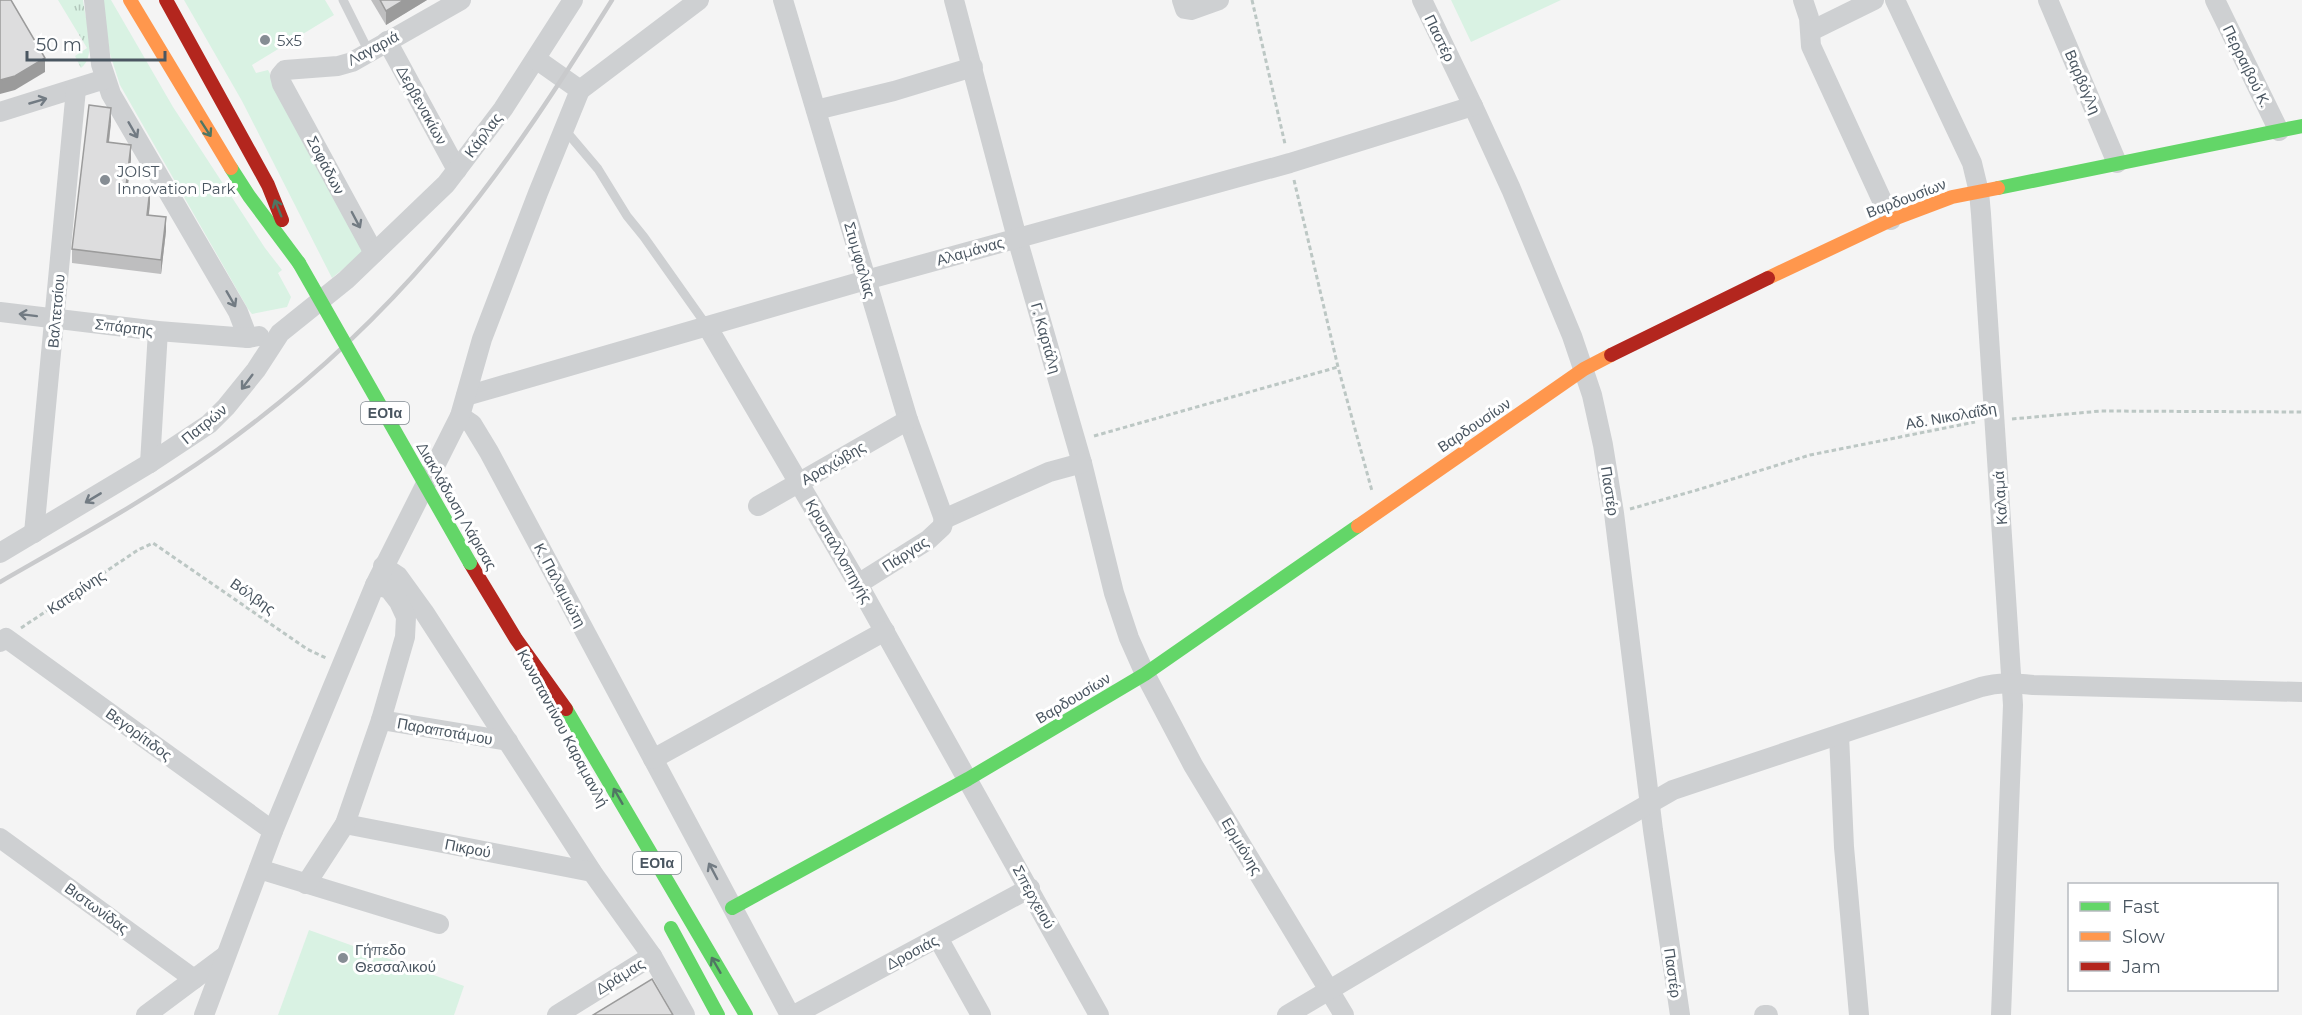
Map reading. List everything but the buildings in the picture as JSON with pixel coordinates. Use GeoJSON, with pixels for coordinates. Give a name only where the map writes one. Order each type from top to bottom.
{"type":"FeatureCollection","features":[{"type":"Feature","properties":{"kind":"street"},"geometry":{"type":"LineString","coordinates":[[94,0],[98,48],[105,79],[238,312],[248,338]]}},
{"type":"Feature","properties":{"kind":"street","name":"Διακλάδωση Λάρισας"},"geometry":{"type":"LineString","coordinates":[[130,0],[249,196],[299,263],[470,563],[516,639]]}},
{"type":"Feature","properties":{"kind":"street","name":"Διακλάδωση Λάρισας"},"geometry":{"type":"LineString","coordinates":[[166,0],[268,185],[299,263]]}},
{"type":"Feature","properties":{"kind":"street","name":"Λαγαριά"},"geometry":{"type":"LineString","coordinates":[[280,76],[285,70],[338,66],[352,62],[462,0]]}},
{"type":"Feature","properties":{"kind":"street","name":"Κάρλας"},"geometry":{"type":"LineString","coordinates":[[374,253],[431,200],[457,170],[497,117],[573,0]]}},
{"type":"Feature","properties":{"kind":"street"},"geometry":{"type":"LineString","coordinates":[[658,31],[677,0]]}},
{"type":"Feature","properties":{"kind":"street"},"geometry":{"type":"LineString","coordinates":[[204,1015],[273,831],[383,566],[460,416],[482,339],[580,90],[699,0]]}},
{"type":"Feature","properties":{"kind":"street","name":"Στυμφαλίας"},"geometry":{"type":"LineString","coordinates":[[783,0],[908,420],[944,519]]}},
{"type":"Feature","properties":{"kind":"street","name":"Γ. Καρτάλη"},"geometry":{"type":"LineString","coordinates":[[954,0],[1017,238],[1082,463],[1123,624],[1145,674]]}},
{"type":"Feature","properties":{"kind":"street"},"geometry":{"type":"LineString","coordinates":[[1183,4],[1191,10],[1219,0]]}},
{"type":"Feature","properties":{"kind":"street","name":"Παστέρ"},"geometry":{"type":"LineString","coordinates":[[1422,0],[1473,106],[1551,284],[1584,369],[1601,434],[1614,513],[1650,804],[1680,1015]]}},
{"type":"Feature","properties":{"kind":"street"},"geometry":{"type":"LineString","coordinates":[[1803,0],[1809,18],[1811,46],[1891,220]]}},
{"type":"Feature","properties":{"kind":"street"},"geometry":{"type":"LineString","coordinates":[[1810,31],[1874,0]]}},
{"type":"Feature","properties":{"kind":"street","name":"Καλαμά"},"geometry":{"type":"LineString","coordinates":[[1895,0],[1971,163],[1978,192],[1995,420],[2012,717],[2001,1015]]}},
{"type":"Feature","properties":{"kind":"street","name":"Βαρβόγλη"},"geometry":{"type":"LineString","coordinates":[[2048,0],[2117,164]]}},
{"type":"Feature","properties":{"kind":"street","name":"Περραιβού Κ."},"geometry":{"type":"LineString","coordinates":[[2215,0],[2279,131]]}},
{"type":"Feature","properties":{"kind":"street","name":"Δερβενακίων"},"geometry":{"type":"LineString","coordinates":[[387,41],[457,170]]}},
{"type":"Feature","properties":{"kind":"street"},"geometry":{"type":"LineString","coordinates":[[536,59],[580,90]]}},
{"type":"Feature","properties":{"kind":"street"},"geometry":{"type":"LineString","coordinates":[[816,110],[894,91],[973,67]]}},
{"type":"Feature","properties":{"kind":"street","name":"Σοφάδων"},"geometry":{"type":"LineString","coordinates":[[280,76],[282,84],[374,253]]}},
{"type":"Feature","properties":{"kind":"street"},"geometry":{"type":"LineString","coordinates":[[0,112],[105,79]]}},
{"type":"Feature","properties":{"kind":"street","name":"Βαλτετσίου"},"geometry":{"type":"LineString","coordinates":[[34,533],[76,90]]}},
{"type":"Feature","properties":{"kind":"street","name":"Αλαμάνας"},"geometry":{"type":"LineString","coordinates":[[466,396],[866,280],[1290,163],[1473,106]]}},
{"type":"Feature","properties":{"kind":"street","name":"Βαρδουσίων"},"geometry":{"type":"LineString","coordinates":[[732,908],[968,779],[1145,674],[1584,369],[1723,299],[1891,220],[1952,197],[2302,126]]}},
{"type":"Feature","properties":{"kind":"street","name":"Πατρών"},"geometry":{"type":"LineString","coordinates":[[0,554],[150,463],[209,424],[256,370],[280,333],[336,288],[374,253]]}},
{"type":"Feature","properties":{"kind":"street","name":"Σπάρτης"},"geometry":{"type":"LineString","coordinates":[[0,312],[158,331],[248,338],[280,333]]}},
{"type":"Feature","properties":{"kind":"street","name":"Κρυσταλλοπηγής"},"geometry":{"type":"LineString","coordinates":[[707,326],[858,584],[968,779]]}},
{"type":"Feature","properties":{"kind":"street"},"geometry":{"type":"LineString","coordinates":[[150,463],[158,331]]}},
{"type":"Feature","properties":{"kind":"street","name":"Κ. Παλαμιώτη"},"geometry":{"type":"LineString","coordinates":[[460,416],[472,424],[489,452],[732,908],[792,1015]]}},
{"type":"Feature","properties":{"kind":"street","name":"Αραχώβης"},"geometry":{"type":"LineString","coordinates":[[758,506],[908,420]]}},
{"type":"Feature","properties":{"kind":"street"},"geometry":{"type":"LineString","coordinates":[[944,519],[1049,472],[1082,463]]}},
{"type":"Feature","properties":{"kind":"street","name":"Πάργας"},"geometry":{"type":"LineString","coordinates":[[858,584],[928,540],[942,527],[944,519]]}},
{"type":"Feature","properties":{"kind":"street"},"geometry":{"type":"LineString","coordinates":[[383,566],[398,576],[409,590],[592,872],[651,956],[685,1015]]}},
{"type":"Feature","properties":{"kind":"street"},"geometry":{"type":"LineString","coordinates":[[306,884],[345,824],[381,720],[405,637],[407,623],[404,612],[388,589],[375,585]]}},
{"type":"Feature","properties":{"kind":"street"},"geometry":{"type":"LineString","coordinates":[[652,759],[885,631]]}},
{"type":"Feature","properties":{"kind":"street","name":"Κωνσταντίνου Καραμανλή"},"geometry":{"type":"LineString","coordinates":[[516,639],[555,719]]}},
{"type":"Feature","properties":{"kind":"street","name":"Κωνσταντίνου Καραμανλή"},"geometry":{"type":"LineString","coordinates":[[516,639],[568,711],[746,1015]]}},
{"type":"Feature","properties":{"kind":"street","name":"Βεγορίτιδος"},"geometry":{"type":"LineString","coordinates":[[3,640],[273,831]]}},
{"type":"Feature","properties":{"kind":"street","name":"Ερμιόνης"},"geometry":{"type":"LineString","coordinates":[[1145,674],[1193,765],[1344,1015]]}},
{"type":"Feature","properties":{"kind":"street"},"geometry":{"type":"LineString","coordinates":[[1287,1015],[1673,790],[1981,687],[2011,682],[2033,685],[2302,692]]}},
{"type":"Feature","properties":{"kind":"street","name":"Παραποτάμου"},"geometry":{"type":"LineString","coordinates":[[381,720],[508,741]]}},
{"type":"Feature","properties":{"kind":"street"},"geometry":{"type":"LineString","coordinates":[[1839,735],[1844,847],[1859,1015]]}},
{"type":"Feature","properties":{"kind":"street","name":"Σπερχειού"},"geometry":{"type":"LineString","coordinates":[[968,779],[1099,1015]]}},
{"type":"Feature","properties":{"kind":"street","name":"Πικρού"},"geometry":{"type":"LineString","coordinates":[[345,824],[592,872]]}},
{"type":"Feature","properties":{"kind":"street","name":"Βιστωνίδας"},"geometry":{"type":"LineString","coordinates":[[0,838],[194,979]]}},
{"type":"Feature","properties":{"kind":"street"},"geometry":{"type":"LineString","coordinates":[[259,869],[439,924]]}},
{"type":"Feature","properties":{"kind":"street","name":"Δροσιάς"},"geometry":{"type":"LineString","coordinates":[[792,1015],[1030,888]]}},
{"type":"Feature","properties":{"kind":"street"},"geometry":{"type":"LineString","coordinates":[[666,919],[718,1015]]}},
{"type":"Feature","properties":{"kind":"street"},"geometry":{"type":"LineString","coordinates":[[938,938],[981,1015]]}},
{"type":"Feature","properties":{"kind":"street"},"geometry":{"type":"LineString","coordinates":[[146,1015],[225,956]]}},
{"type":"Feature","properties":{"kind":"street","name":"Δράμας"},"geometry":{"type":"LineString","coordinates":[[557,1015],[651,956]]}},
{"type":"Feature","properties":{"kind":"lane"},"geometry":{"type":"LineString","coordinates":[[343,0],[369,52]]}},
{"type":"Feature","properties":{"kind":"lane"},"geometry":{"type":"LineString","coordinates":[[565,130],[598,169],[627,216],[650,244],[707,326]]}},
{"type":"Feature","properties":{"kind":"path"},"geometry":{"type":"LineString","coordinates":[[1252,0],[1338,368],[1378,511]]}},
{"type":"Feature","properties":{"kind":"path"},"geometry":{"type":"LineString","coordinates":[[1075,442],[1338,368]]}},
{"type":"Feature","properties":{"kind":"path","name":"Αδ. Νικολαΐδη"},"geometry":{"type":"LineString","coordinates":[[1614,513],[1810,455],[1970,422],[2101,411],[2302,412]]}},
{"type":"Feature","properties":{"kind":"path","name":"Κατερίνης"},"geometry":{"type":"LineString","coordinates":[[3,640],[138,550],[153,543]]}},
{"type":"Feature","properties":{"kind":"path","name":"Βόλβης"},"geometry":{"type":"LineString","coordinates":[[153,543],[307,649],[341,666]]}},
{"type":"Feature","properties":{"kind":"green space"},"geometry":{"type":"Polygon","coordinates":[[[58,0],[83,0],[90,46],[89,55],[81,68],[75,56],[87,48],[58,0]]]}},
{"type":"Feature","properties":{"kind":"green space"},"geometry":{"type":"Polygon","coordinates":[[[102,0],[111,0],[173,107],[265,248],[282,270],[278,273],[291,297],[287,307],[252,314],[248,309],[120,85],[110,54],[102,0]]]}},
{"type":"Feature","properties":{"kind":"green space"},"geometry":{"type":"Polygon","coordinates":[[[184,0],[325,0],[334,15],[252,65],[256,73],[268,70],[362,244],[364,252],[332,278],[242,101],[184,0]]]}},
{"type":"Feature","properties":{"kind":"green space"},"geometry":{"type":"Polygon","coordinates":[[[1451,0],[1561,0],[1471,42],[1451,0]]]}},
{"type":"Feature","properties":{"kind":"green space","name":"Γήπεδο Θεσσαλικού"},"geometry":{"type":"Polygon","coordinates":[[[309,930],[464,986],[454,1015],[278,1015],[309,930]]]}},
{"type":"Feature","properties":{"kind":"railway"},"geometry":{"type":"LineString","coordinates":[[0,582],[110,519],[191,468],[249,427],[340,350],[424,264],[493,178],[535,120],[612,0]]}},
{"type":"Feature","properties":{"kind":"traffic: fast"},"geometry":{"type":"LineString","coordinates":[[1998,188],[2302,126]]}},
{"type":"Feature","properties":{"kind":"traffic: fast"},"geometry":{"type":"LineString","coordinates":[[231,168],[299,263]]}},
{"type":"Feature","properties":{"kind":"traffic: fast"},"geometry":{"type":"LineString","coordinates":[[299,263],[470,563]]}},
{"type":"Feature","properties":{"kind":"traffic: fast"},"geometry":{"type":"LineString","coordinates":[[732,908],[968,779],[1145,674],[1358,526]]}},
{"type":"Feature","properties":{"kind":"traffic: fast"},"geometry":{"type":"LineString","coordinates":[[566,709],[746,1015]]}},
{"type":"Feature","properties":{"kind":"traffic: fast"},"geometry":{"type":"LineString","coordinates":[[671,928],[718,1015]]}},
{"type":"Feature","properties":{"kind":"traffic: slow"},"geometry":{"type":"LineString","coordinates":[[130,0],[231,168]]}},
{"type":"Feature","properties":{"kind":"traffic: slow"},"geometry":{"type":"LineString","coordinates":[[1768,278],[1891,220],[1952,197],[1998,188]]}},
{"type":"Feature","properties":{"kind":"traffic: slow"},"geometry":{"type":"LineString","coordinates":[[1358,526],[1584,369],[1611,355]]}},
{"type":"Feature","properties":{"kind":"traffic: jam"},"geometry":{"type":"LineString","coordinates":[[166,0],[268,185],[282,220]]}},
{"type":"Feature","properties":{"kind":"traffic: jam"},"geometry":{"type":"LineString","coordinates":[[1611,355],[1768,278]]}},
{"type":"Feature","properties":{"kind":"traffic: jam"},"geometry":{"type":"LineString","coordinates":[[470,563],[516,639],[566,709]]}},
{"type":"Feature","properties":{"kind":"place","name":"5x5"},"geometry":{"type":"Point","coordinates":[265,40]}},
{"type":"Feature","properties":{"kind":"place","name":"JOIST Innovation Park"},"geometry":{"type":"Point","coordinates":[105,180]}},
{"type":"Feature","properties":{"kind":"place","name":"Γήπεδο Θεσσαλικού"},"geometry":{"type":"Point","coordinates":[343,958]}}]}
